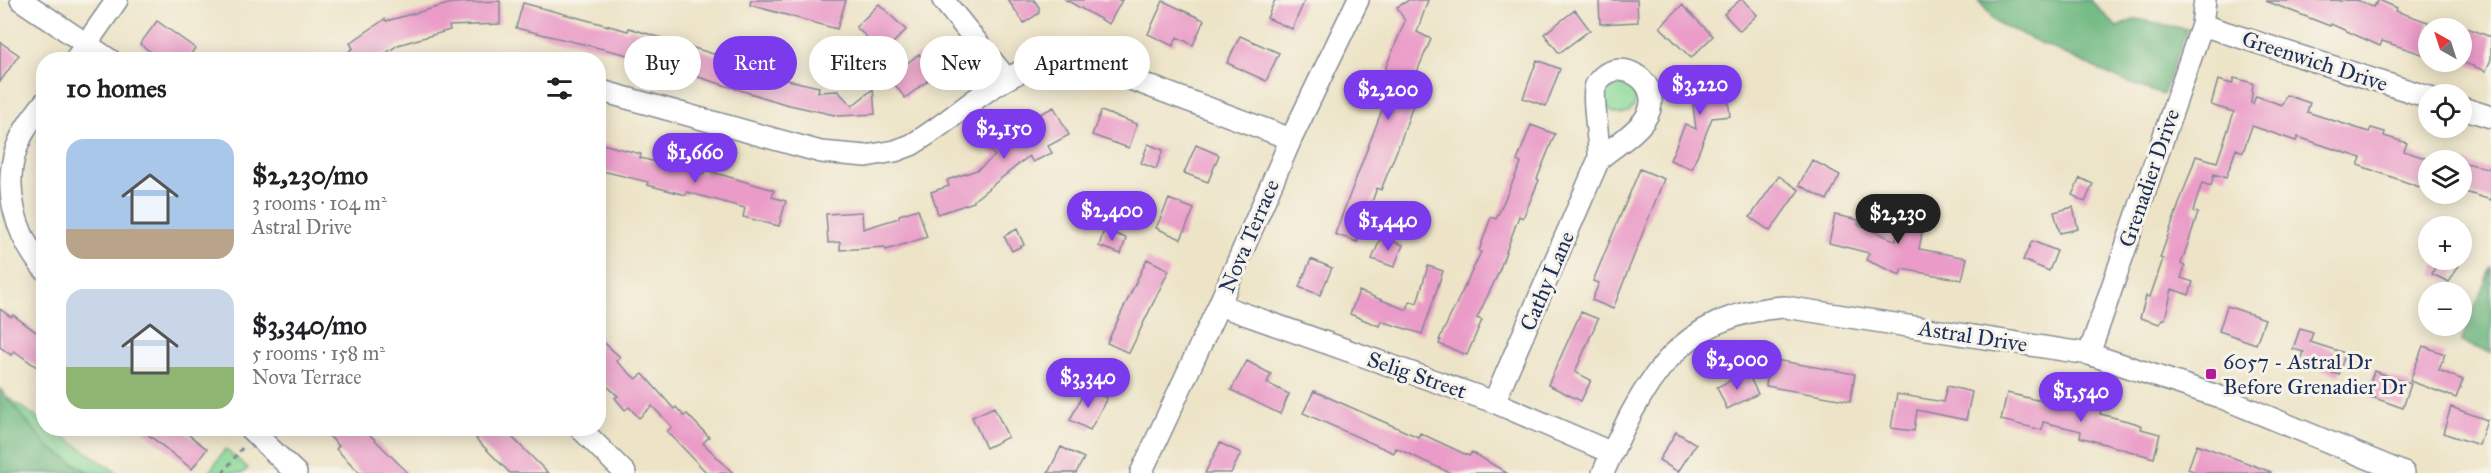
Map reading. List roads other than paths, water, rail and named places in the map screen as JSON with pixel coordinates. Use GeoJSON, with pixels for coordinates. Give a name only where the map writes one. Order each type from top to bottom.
{"type":"FeatureCollection","features":[{"type":"Feature","properties":{"kind":"street"},"geometry":{"type":"LineString","coordinates":[[21,0],[81,52],[117,0]]}},
{"type":"Feature","properties":{"kind":"street"},"geometry":{"type":"LineString","coordinates":[[943,0],[1006,78]]}},
{"type":"Feature","properties":{"kind":"street","name":"Nova Terrace"},"geometry":{"type":"LineString","coordinates":[[1141,473],[1219,305],[1291,139],[1358,0]]}},
{"type":"Feature","properties":{"kind":"street","name":"Grenadier Drive"},"geometry":{"type":"LineString","coordinates":[[2089,354],[2202,25],[2205,0]]}},
{"type":"Feature","properties":{"kind":"street","name":"Greenwich Drive"},"geometry":{"type":"LineString","coordinates":[[2202,25],[2418,94]]}},
{"type":"Feature","properties":{"kind":"street"},"geometry":{"type":"LineString","coordinates":[[606,92],[821,152],[866,156],[894,152],[910,145],[1006,78],[1040,63],[1067,60],[1083,62],[1291,139]]}},
{"type":"Feature","properties":{"kind":"street"},"geometry":{"type":"LineString","coordinates":[[2472,111],[2491,117]]}},
{"type":"Feature","properties":{"kind":"street"},"geometry":{"type":"LineString","coordinates":[[36,114],[21,136],[13,158],[11,176],[18,224],[36,258]]}},
{"type":"Feature","properties":{"kind":"street","name":"Cathy Lane"},"geometry":{"type":"LineString","coordinates":[[1494,402],[1599,159]]}},
{"type":"Feature","properties":{"kind":"street","name":"Selig Street"},"geometry":{"type":"LineString","coordinates":[[1219,305],[1494,402],[1612,453]]}},
{"type":"Feature","properties":{"kind":"street","name":"Astral Drive"},"geometry":{"type":"LineString","coordinates":[[1603,473],[1652,376],[1671,355],[1701,331],[1736,315],[1759,308],[1785,307],[2089,354],[2220,397],[2404,473]]}},
{"type":"Feature","properties":{"kind":"street"},"geometry":{"type":"LineString","coordinates":[[258,436],[296,473]]}},
{"type":"Feature","properties":{"kind":"street"},"geometry":{"type":"LineString","coordinates":[[588,436],[625,473]]}},
{"type":"Feature","properties":{"kind":"place","name":"6057 - Astral Dr Before Grenadier Dr"},"geometry":{"type":"Point","coordinates":[2211,374]}}]}
